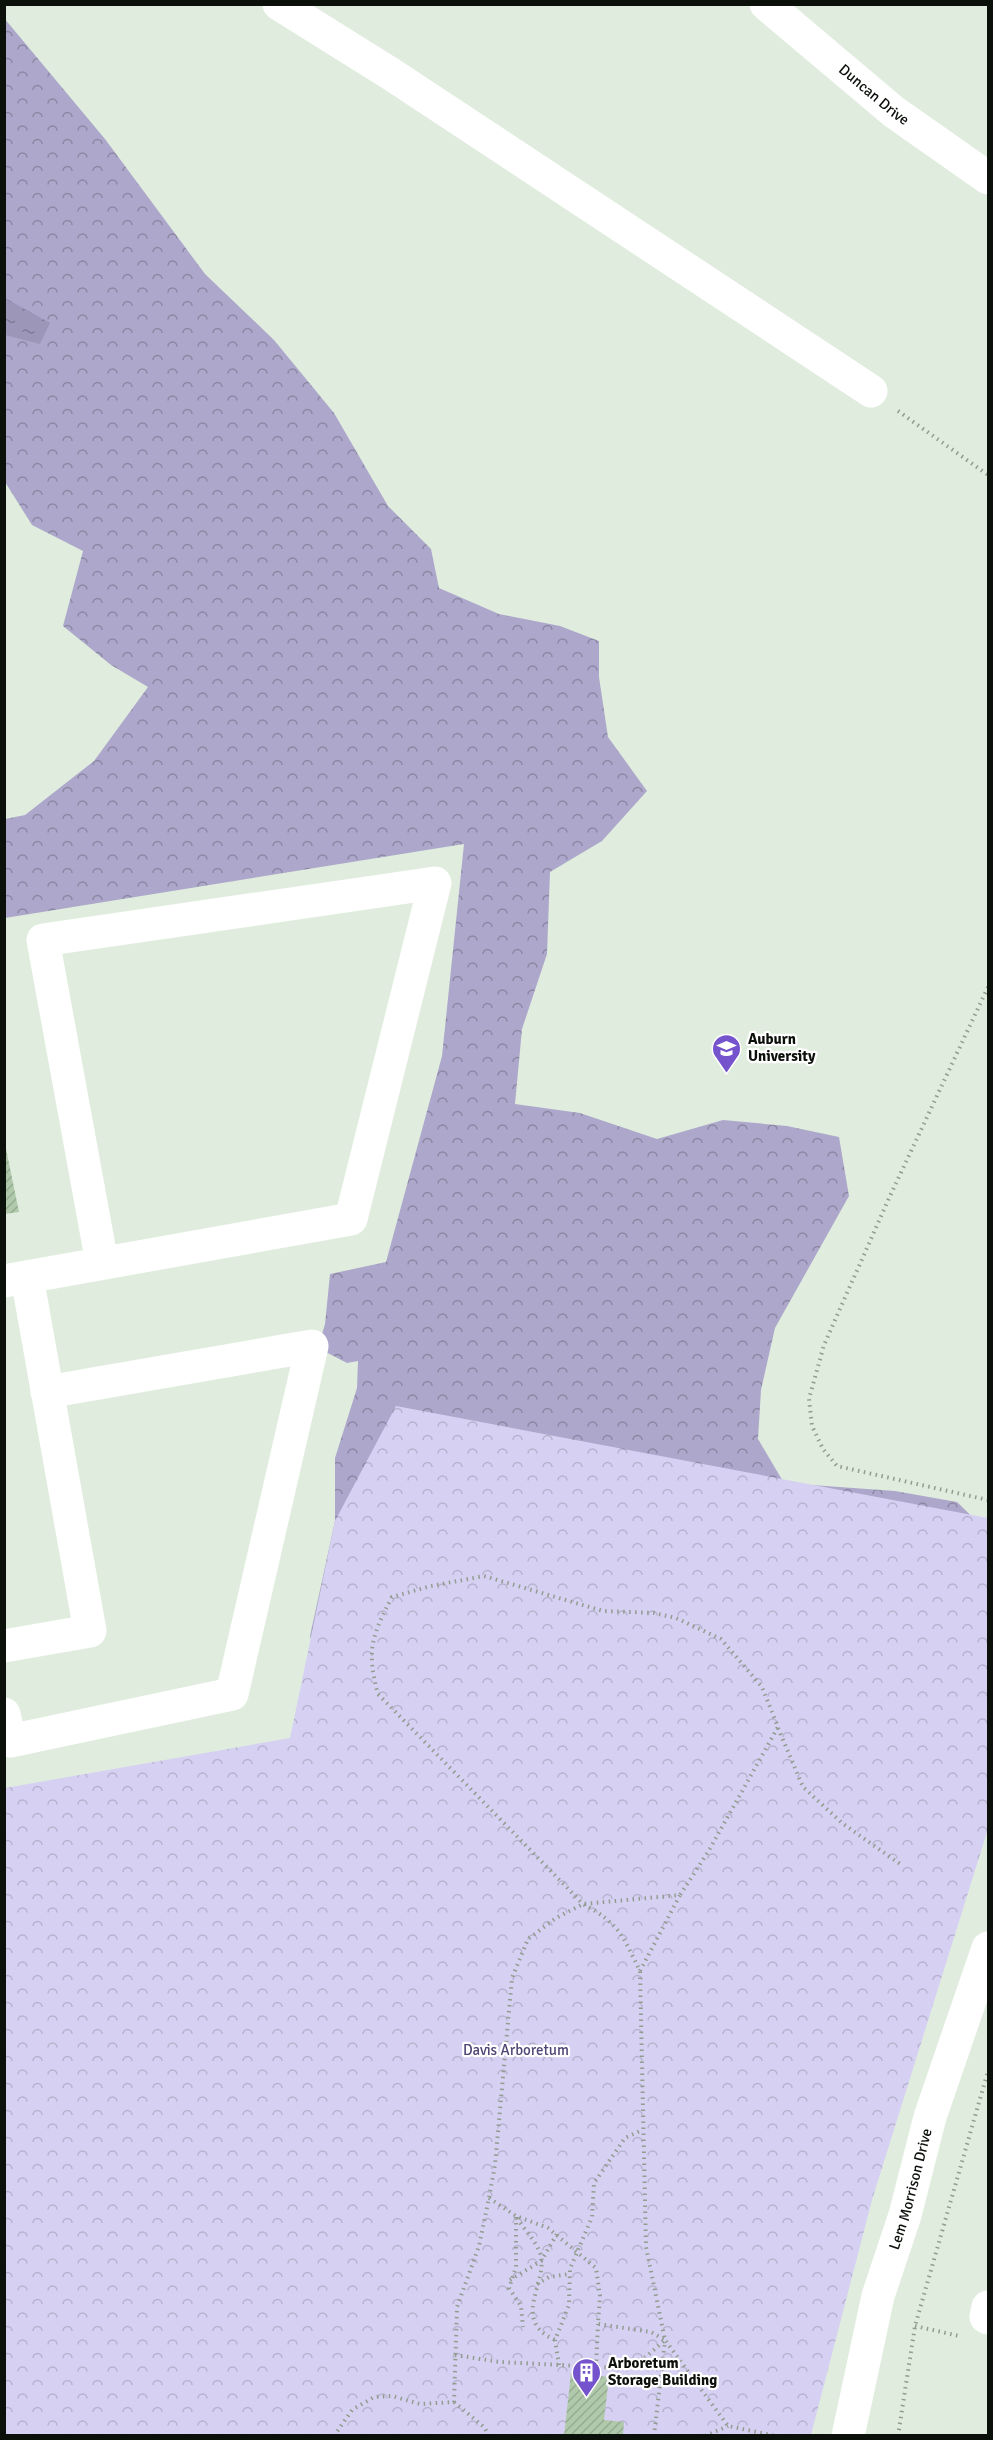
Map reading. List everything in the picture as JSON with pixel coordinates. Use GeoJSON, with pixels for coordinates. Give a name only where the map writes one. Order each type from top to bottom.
{"type":"FeatureCollection","features":[{"type":"Feature","properties":{"kind":"street"},"geometry":{"type":"LineString","coordinates":[[279,4],[391,74],[871,391]]}},
{"type":"Feature","properties":{"kind":"street","name":"Duncan Drive"},"geometry":{"type":"LineString","coordinates":[[766,4],[894,112],[988,178]]}},
{"type":"Feature","properties":{"kind":"street"},"geometry":{"type":"LineString","coordinates":[[4,1646],[90,1631],[47,1392],[16,1279],[351,1219],[435,883],[303,900],[43,940],[102,1263]]}},
{"type":"Feature","properties":{"kind":"street"},"geometry":{"type":"LineString","coordinates":[[4,1714],[10,1741],[232,1694],[312,1346],[47,1392]]}},
{"type":"Feature","properties":{"kind":"street","name":"Lem Morrison Drive"},"geometry":{"type":"LineString","coordinates":[[848,2436],[878,2296],[905,2215],[930,2117],[981,1997],[988,1948]]}},
{"type":"Feature","properties":{"kind":"street"},"geometry":{"type":"LineString","coordinates":[[978,2328],[986,2317],[988,2307]]}},
{"type":"Feature","properties":{"kind":"path"},"geometry":{"type":"LineString","coordinates":[[871,391],[988,475]]}},
{"type":"Feature","properties":{"kind":"path"},"geometry":{"type":"LineString","coordinates":[[988,987],[890,1196],[824,1345],[809,1400],[812,1426],[822,1449],[837,1466],[988,1500]]}},
{"type":"Feature","properties":{"kind":"path"},"geometry":{"type":"LineString","coordinates":[[654,2436],[665,2340],[646,2247],[640,1971],[623,1937],[608,1917],[583,1904],[378,1694],[371,1668],[374,1632],[392,1597],[484,1575],[603,1611],[654,1613],[676,1618],[721,1639],[762,1687],[803,1787],[842,1823],[900,1864]]}},
{"type":"Feature","properties":{"kind":"path"},"geometry":{"type":"LineString","coordinates":[[640,1971],[680,1895],[708,1852],[778,1727]]}},
{"type":"Feature","properties":{"kind":"path"},"geometry":{"type":"LineString","coordinates":[[454,2402],[457,2307],[479,2246],[489,2198],[495,2165],[512,1978],[528,1939],[556,1918],[583,1904],[680,1895]]}},
{"type":"Feature","properties":{"kind":"path"},"geometry":{"type":"LineString","coordinates":[[898,2436],[915,2326],[988,2071]]}},
{"type":"Feature","properties":{"kind":"path"},"geometry":{"type":"LineString","coordinates":[[559,2365],[555,2340],[569,2305],[569,2274],[592,2217],[594,2183],[625,2138],[642,2130]]}},
{"type":"Feature","properties":{"kind":"path"},"geometry":{"type":"LineString","coordinates":[[489,2198],[506,2207],[516,2216],[540,2252],[541,2261],[531,2304],[533,2313],[545,2335],[555,2340]]}},
{"type":"Feature","properties":{"kind":"path"},"geometry":{"type":"LineString","coordinates":[[516,2216],[548,2228],[579,2250],[596,2268],[600,2296],[596,2367]]}},
{"type":"Feature","properties":{"kind":"path"},"geometry":{"type":"LineString","coordinates":[[516,2216],[516,2267],[509,2288],[521,2306],[523,2327]]}},
{"type":"Feature","properties":{"kind":"path"},"geometry":{"type":"LineString","coordinates":[[510,2280],[541,2261],[557,2234]]}},
{"type":"Feature","properties":{"kind":"path"},"geometry":{"type":"LineString","coordinates":[[537,2284],[549,2277],[569,2274]]}},
{"type":"Feature","properties":{"kind":"path"},"geometry":{"type":"LineString","coordinates":[[598,2324],[651,2332],[665,2340],[728,2426]]}},
{"type":"Feature","properties":{"kind":"path"},"geometry":{"type":"LineString","coordinates":[[915,2326],[978,2328]]}},
{"type":"Feature","properties":{"kind":"path"},"geometry":{"type":"LineString","coordinates":[[455,2355],[500,2362],[621,2368],[646,2357],[665,2340]]}},
{"type":"Feature","properties":{"kind":"path"},"geometry":{"type":"LineString","coordinates":[[334,2436],[352,2410],[374,2397],[392,2396],[420,2404],[454,2402],[484,2427],[489,2436]]}},
{"type":"Feature","properties":{"kind":"path"},"geometry":{"type":"LineString","coordinates":[[705,2436],[728,2426],[776,2436]]}},
{"type":"Feature","properties":{"kind":"green space"},"geometry":{"type":"Polygon","coordinates":[[[4,18],[105,139],[205,274],[274,340],[334,413],[388,506],[431,549],[439,588],[499,614],[560,626],[599,641],[599,677],[608,737],[647,791],[602,841],[550,872],[547,954],[522,1029],[515,1104],[580,1113],[657,1139],[723,1120],[787,1126],[839,1137],[849,1196],[775,1328],[761,1390],[758,1439],[784,1483],[895,1491],[957,1502],[988,1532],[321,1677],[310,1636],[335,1521],[335,1458],[357,1388],[358,1361],[347,1363],[318,1348],[325,1324],[330,1274],[386,1262],[442,1056],[464,844],[5,918],[5,819],[25,815],[94,761],[148,687],[111,665],[63,626],[83,551],[32,525],[5,482],[4,18]]]}},
{"type":"Feature","properties":{"kind":"green space","name":"Davis Arboretum"},"geometry":{"type":"Polygon","coordinates":[[[396,1406],[988,1518],[988,1829],[872,2200],[811,2435],[5,2436],[5,1788],[290,1738],[335,1521],[396,1406]]]}},
{"type":"Feature","properties":{"kind":"water"},"geometry":{"type":"Polygon","coordinates":[[[5,298],[50,323],[40,344],[5,335],[5,298]]]}},
{"type":"Feature","properties":{"kind":"building"},"geometry":{"type":"Polygon","coordinates":[[[4,1139],[19,1212],[4,1214],[4,1139]]]}},
{"type":"Feature","properties":{"kind":"building","name":"Arboretum Storage Building"},"geometry":{"type":"Polygon","coordinates":[[[571,2373],[609,2377],[604,2420],[624,2422],[623,2436],[564,2436],[571,2373]]]}},
{"type":"Feature","properties":{"kind":"place","name":"Auburn University"},"geometry":{"type":"Point","coordinates":[727,1074]}},
{"type":"Feature","properties":{"kind":"place","name":"Arboretum Storage Building"},"geometry":{"type":"Point","coordinates":[587,2398]}}]}
